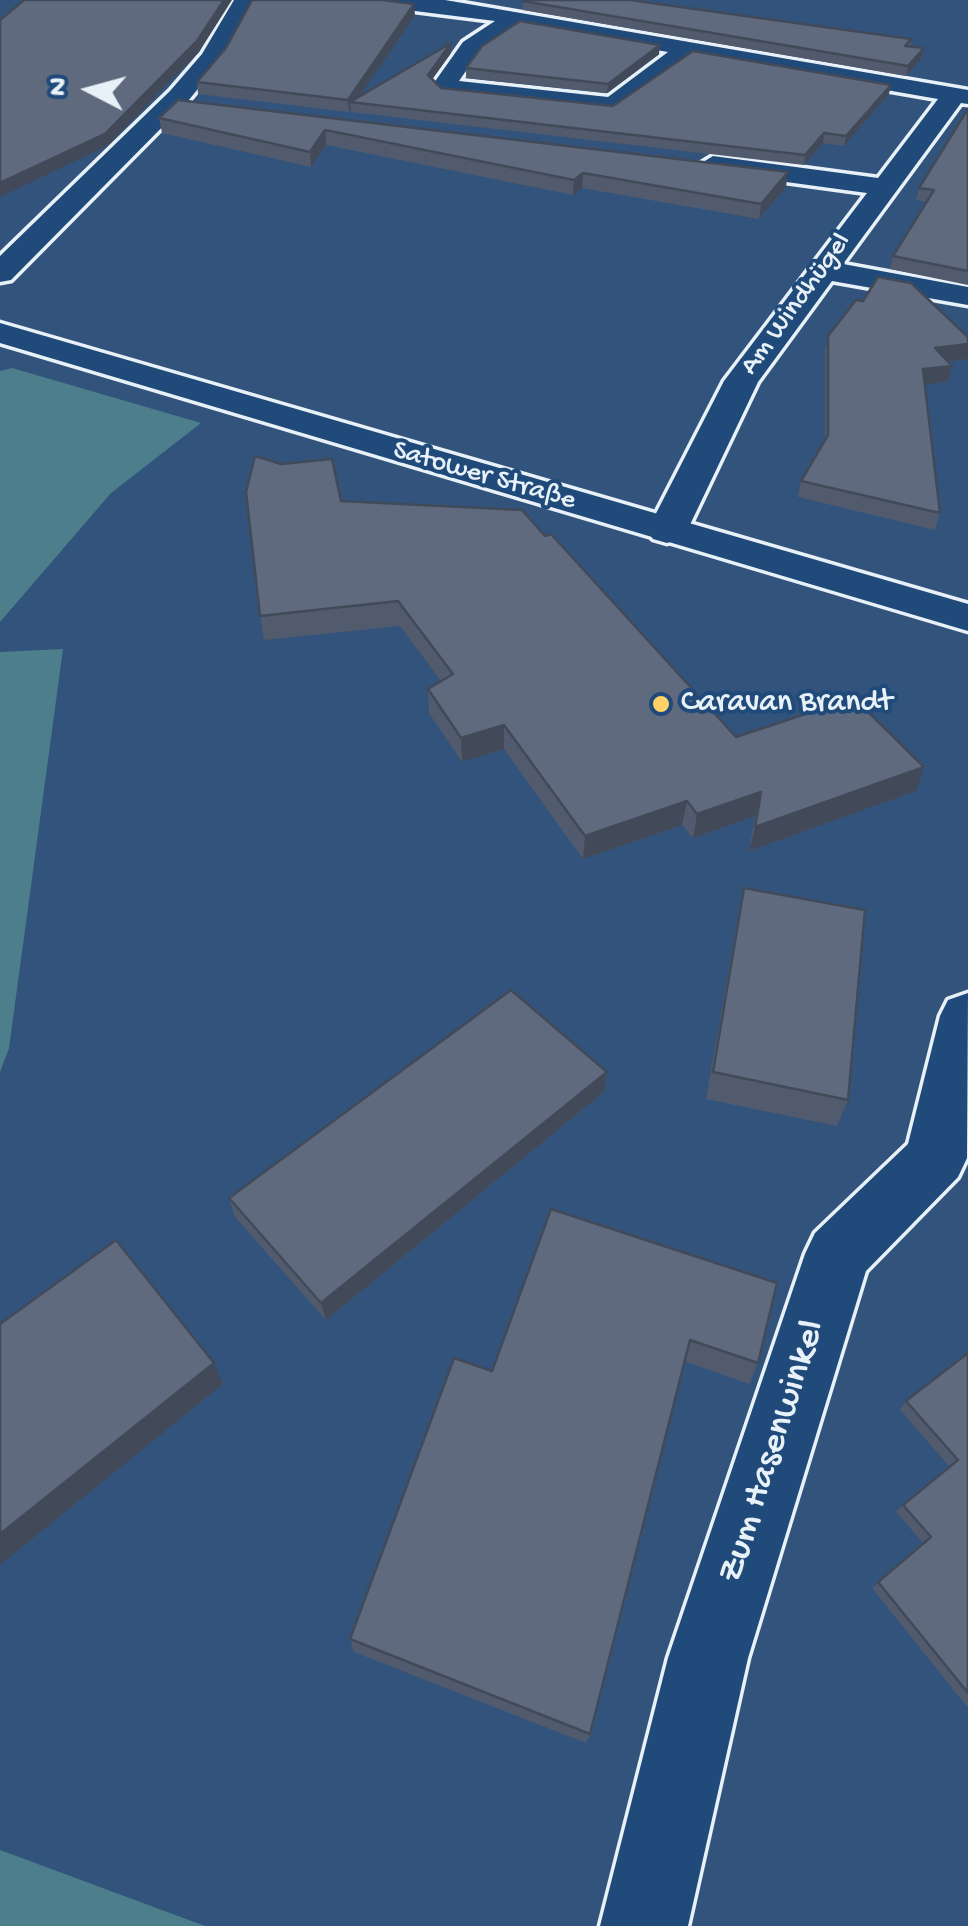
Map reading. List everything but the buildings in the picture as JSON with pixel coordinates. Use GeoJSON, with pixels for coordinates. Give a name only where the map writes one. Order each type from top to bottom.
{"type":"FeatureCollection","features":[{"type":"Feature","properties":{"kind":"street"},"geometry":{"type":"LineString","coordinates":[[0,273],[174,102],[212,57],[245,0]]}},
{"type":"Feature","properties":{"kind":"street"},"geometry":{"type":"LineString","coordinates":[[375,0],[426,4],[961,96]]}},
{"type":"Feature","properties":{"kind":"street"},"geometry":{"type":"LineString","coordinates":[[514,20],[471,47],[443,87],[612,104],[682,51]]}},
{"type":"Feature","properties":{"kind":"street","name":"Am Windhügel"},"geometry":{"type":"LineString","coordinates":[[667,531],[741,382],[883,187],[961,96]]}},
{"type":"Feature","properties":{"kind":"street"},"geometry":{"type":"LineString","coordinates":[[174,102],[212,106]]}},
{"type":"Feature","properties":{"kind":"street"},"geometry":{"type":"LineString","coordinates":[[694,161],[883,187]]}},
{"type":"Feature","properties":{"kind":"street"},"geometry":{"type":"LineString","coordinates":[[824,270],[968,296]]}},
{"type":"Feature","properties":{"kind":"street","name":"Satower Straße"},"geometry":{"type":"LineString","coordinates":[[4,337],[968,618]]}},
{"type":"Feature","properties":{"kind":"street","name":"Zum Hasenwinkel"},"geometry":{"type":"LineString","coordinates":[[644,1926],[708,1658],[838,1254],[952,1164],[968,1016]]}},
{"type":"Feature","properties":{"kind":"green space"},"geometry":{"type":"Polygon","coordinates":[[[12,368],[201,423],[111,493],[0,622],[0,371],[12,368]]]}},
{"type":"Feature","properties":{"kind":"green space"},"geometry":{"type":"Polygon","coordinates":[[[63,649],[9,1048],[0,1072],[0,652],[63,649]]]}},
{"type":"Feature","properties":{"kind":"green space"},"geometry":{"type":"Polygon","coordinates":[[[0,1850],[205,1926],[0,1926],[0,1850]]]}},
{"type":"Feature","properties":{"kind":"place","name":"Caravan Brandt"},"geometry":{"type":"Point","coordinates":[661,704]}}]}
